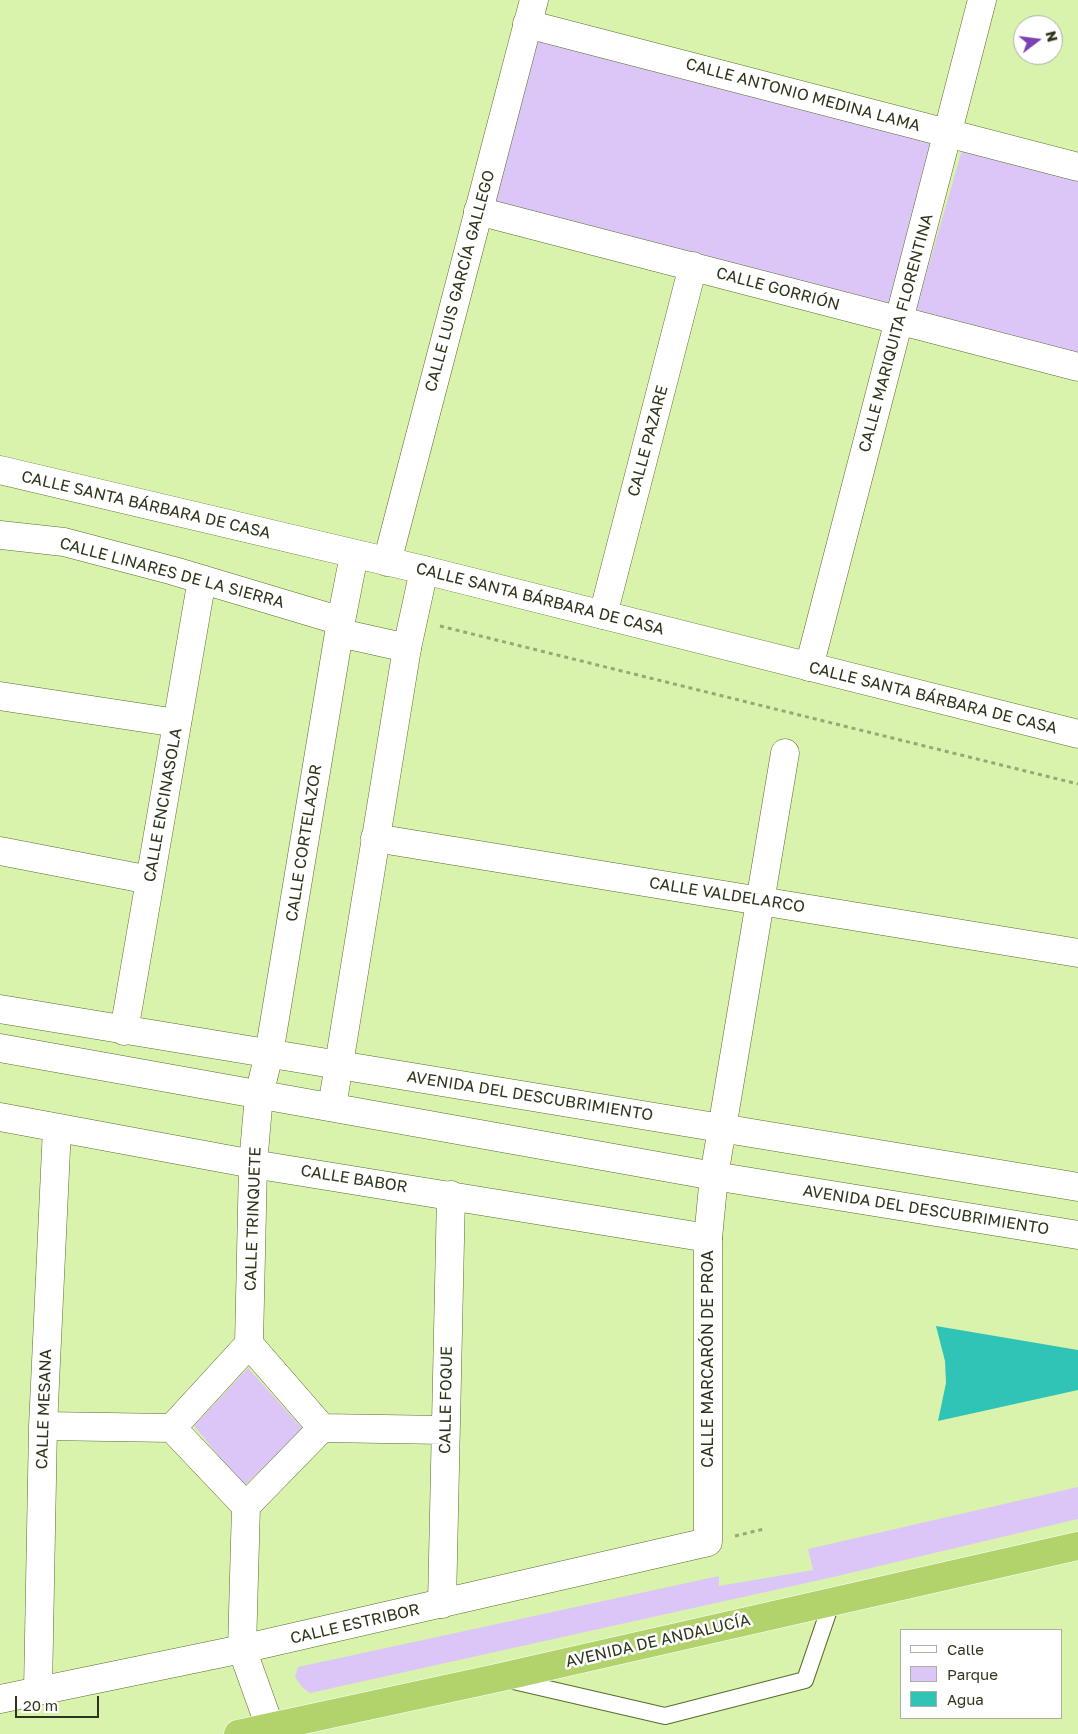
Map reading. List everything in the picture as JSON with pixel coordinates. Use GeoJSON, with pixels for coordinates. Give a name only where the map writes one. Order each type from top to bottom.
{"type":"FeatureCollection","features":[{"type":"Feature","properties":{"kind":"highway","name":"AVENIDA DE ANDALUCÍA"},"geometry":{"type":"LineString","coordinates":[[238,1734],[498,1678],[832,1600],[1078,1546]]}},
{"type":"Feature","properties":{"kind":"street","name":"CALLE MARIQUITA FLORENTINA"},"geometry":{"type":"LineString","coordinates":[[809,667],[982,0]]}},
{"type":"Feature","properties":{"kind":"street","name":"CALLE ANTONIO MEDINA LAMA"},"geometry":{"type":"LineString","coordinates":[[530,12],[948,133],[1078,167]]}},
{"type":"Feature","properties":{"kind":"street","name":"CALLE LUIS GARCÍA GALLEGO"},"geometry":{"type":"LineString","coordinates":[[387,562],[530,12]]}},
{"type":"Feature","properties":{"kind":"street","name":"CALLE GORRIÓN"},"geometry":{"type":"LineString","coordinates":[[478,211],[1078,367]]}},
{"type":"Feature","properties":{"kind":"street","name":"CALLE PAZARE"},"geometry":{"type":"LineString","coordinates":[[603,615],[693,266]]}},
{"type":"Feature","properties":{"kind":"street","name":"CALLE SANTA BÁRBARA DE CASA"},"geometry":{"type":"LineString","coordinates":[[0,470],[424,570],[1078,734]]}},
{"type":"Feature","properties":{"kind":"street","name":"CALLE LINARES DE LA SIERRA"},"geometry":{"type":"LineString","coordinates":[[0,536],[64,542],[202,579],[340,627]]}},
{"type":"Feature","properties":{"kind":"street","name":"CALLE CORTELAZOR"},"geometry":{"type":"LineString","coordinates":[[269,1054],[340,627],[354,555]]}},
{"type":"Feature","properties":{"kind":"street"},"geometry":{"type":"LineString","coordinates":[[332,1107],[337,1066],[407,648],[424,570]]}},
{"type":"Feature","properties":{"kind":"street","name":"CALLE ENCINASOLA"},"geometry":{"type":"LineString","coordinates":[[124,1031],[202,579]]}},
{"type":"Feature","properties":{"kind":"street"},"geometry":{"type":"LineString","coordinates":[[340,627],[407,648]]}},
{"type":"Feature","properties":{"kind":"street"},"geometry":{"type":"LineString","coordinates":[[0,696],[177,723]]}},
{"type":"Feature","properties":{"kind":"street"},"geometry":{"type":"LineString","coordinates":[[714,1176],[785,754]]}},
{"type":"Feature","properties":{"kind":"street","name":"CALLE VALDELARCO"},"geometry":{"type":"LineString","coordinates":[[375,838],[1078,953]]}},
{"type":"Feature","properties":{"kind":"street"},"geometry":{"type":"LineString","coordinates":[[0,851],[150,880]]}},
{"type":"Feature","properties":{"kind":"street","name":"AVENIDA DEL DESCUBRIMIENTO"},"geometry":{"type":"LineString","coordinates":[[0,1009],[124,1031],[723,1127],[1078,1187]]}},
{"type":"Feature","properties":{"kind":"street","name":"AVENIDA DEL DESCUBRIMIENTO"},"geometry":{"type":"LineString","coordinates":[[0,1048],[714,1176],[1078,1235]]}},
{"type":"Feature","properties":{"kind":"street"},"geometry":{"type":"LineString","coordinates":[[259,1095],[269,1054]]}},
{"type":"Feature","properties":{"kind":"street","name":"CALLE TRINQUETE"},"geometry":{"type":"LineString","coordinates":[[249,1344],[254,1164],[259,1095]]}},
{"type":"Feature","properties":{"kind":"street","name":"CALLE BABOR"},"geometry":{"type":"LineString","coordinates":[[0,1117],[254,1164],[708,1238]]}},
{"type":"Feature","properties":{"kind":"street","name":"CALLE MESANA"},"geometry":{"type":"LineString","coordinates":[[38,1690],[43,1426],[57,1128]]}},
{"type":"Feature","properties":{"kind":"street","name":"CALLE MARCARÓN DE PROA"},"geometry":{"type":"LineString","coordinates":[[708,1542],[708,1238],[714,1176]]}},
{"type":"Feature","properties":{"kind":"street","name":"CALLE FOQUE"},"geometry":{"type":"LineString","coordinates":[[442,1604],[451,1195]]}},
{"type":"Feature","properties":{"kind":"street"},"geometry":{"type":"LineString","coordinates":[[172,1428],[249,1344],[322,1428]]}},
{"type":"Feature","properties":{"kind":"street"},"geometry":{"type":"LineString","coordinates":[[43,1426],[172,1428],[246,1506]]}},
{"type":"Feature","properties":{"kind":"street"},"geometry":{"type":"LineString","coordinates":[[270,1727],[242,1649],[246,1506],[322,1428],[445,1430]]}},
{"type":"Feature","properties":{"kind":"street","name":"CALLE ESTRIBOR"},"geometry":{"type":"LineString","coordinates":[[0,1699],[242,1649],[708,1542]]}},
{"type":"Feature","properties":{"kind":"lane"},"geometry":{"type":"LineString","coordinates":[[498,1678],[666,1716],[805,1680],[832,1600]]}},
{"type":"Feature","properties":{"kind":"path"},"geometry":{"type":"LineString","coordinates":[[413,618],[1078,784]]}},
{"type":"Feature","properties":{"kind":"green space"},"geometry":{"type":"Polygon","coordinates":[[[537,37],[934,140],[889,306],[492,201],[537,37]]]}},
{"type":"Feature","properties":{"kind":"green space"},"geometry":{"type":"Polygon","coordinates":[[[962,150],[1078,180],[1078,356],[915,313],[962,150]]]}},
{"type":"Feature","properties":{"kind":"green space"},"geometry":{"type":"Polygon","coordinates":[[[248,1368],[303,1429],[244,1486],[194,1426],[248,1368]]]}},
{"type":"Feature","properties":{"kind":"green space"},"geometry":{"type":"Polygon","coordinates":[[[1078,1487],[1078,1519],[833,1577],[310,1693],[302,1687],[295,1677],[298,1667],[719,1576],[719,1586],[813,1570],[808,1549],[1078,1487]]]}},
{"type":"Feature","properties":{"kind":"water"},"geometry":{"type":"Polygon","coordinates":[[[936,1326],[1078,1350],[1078,1390],[938,1421],[946,1383],[945,1361],[936,1326]]]}}]}
